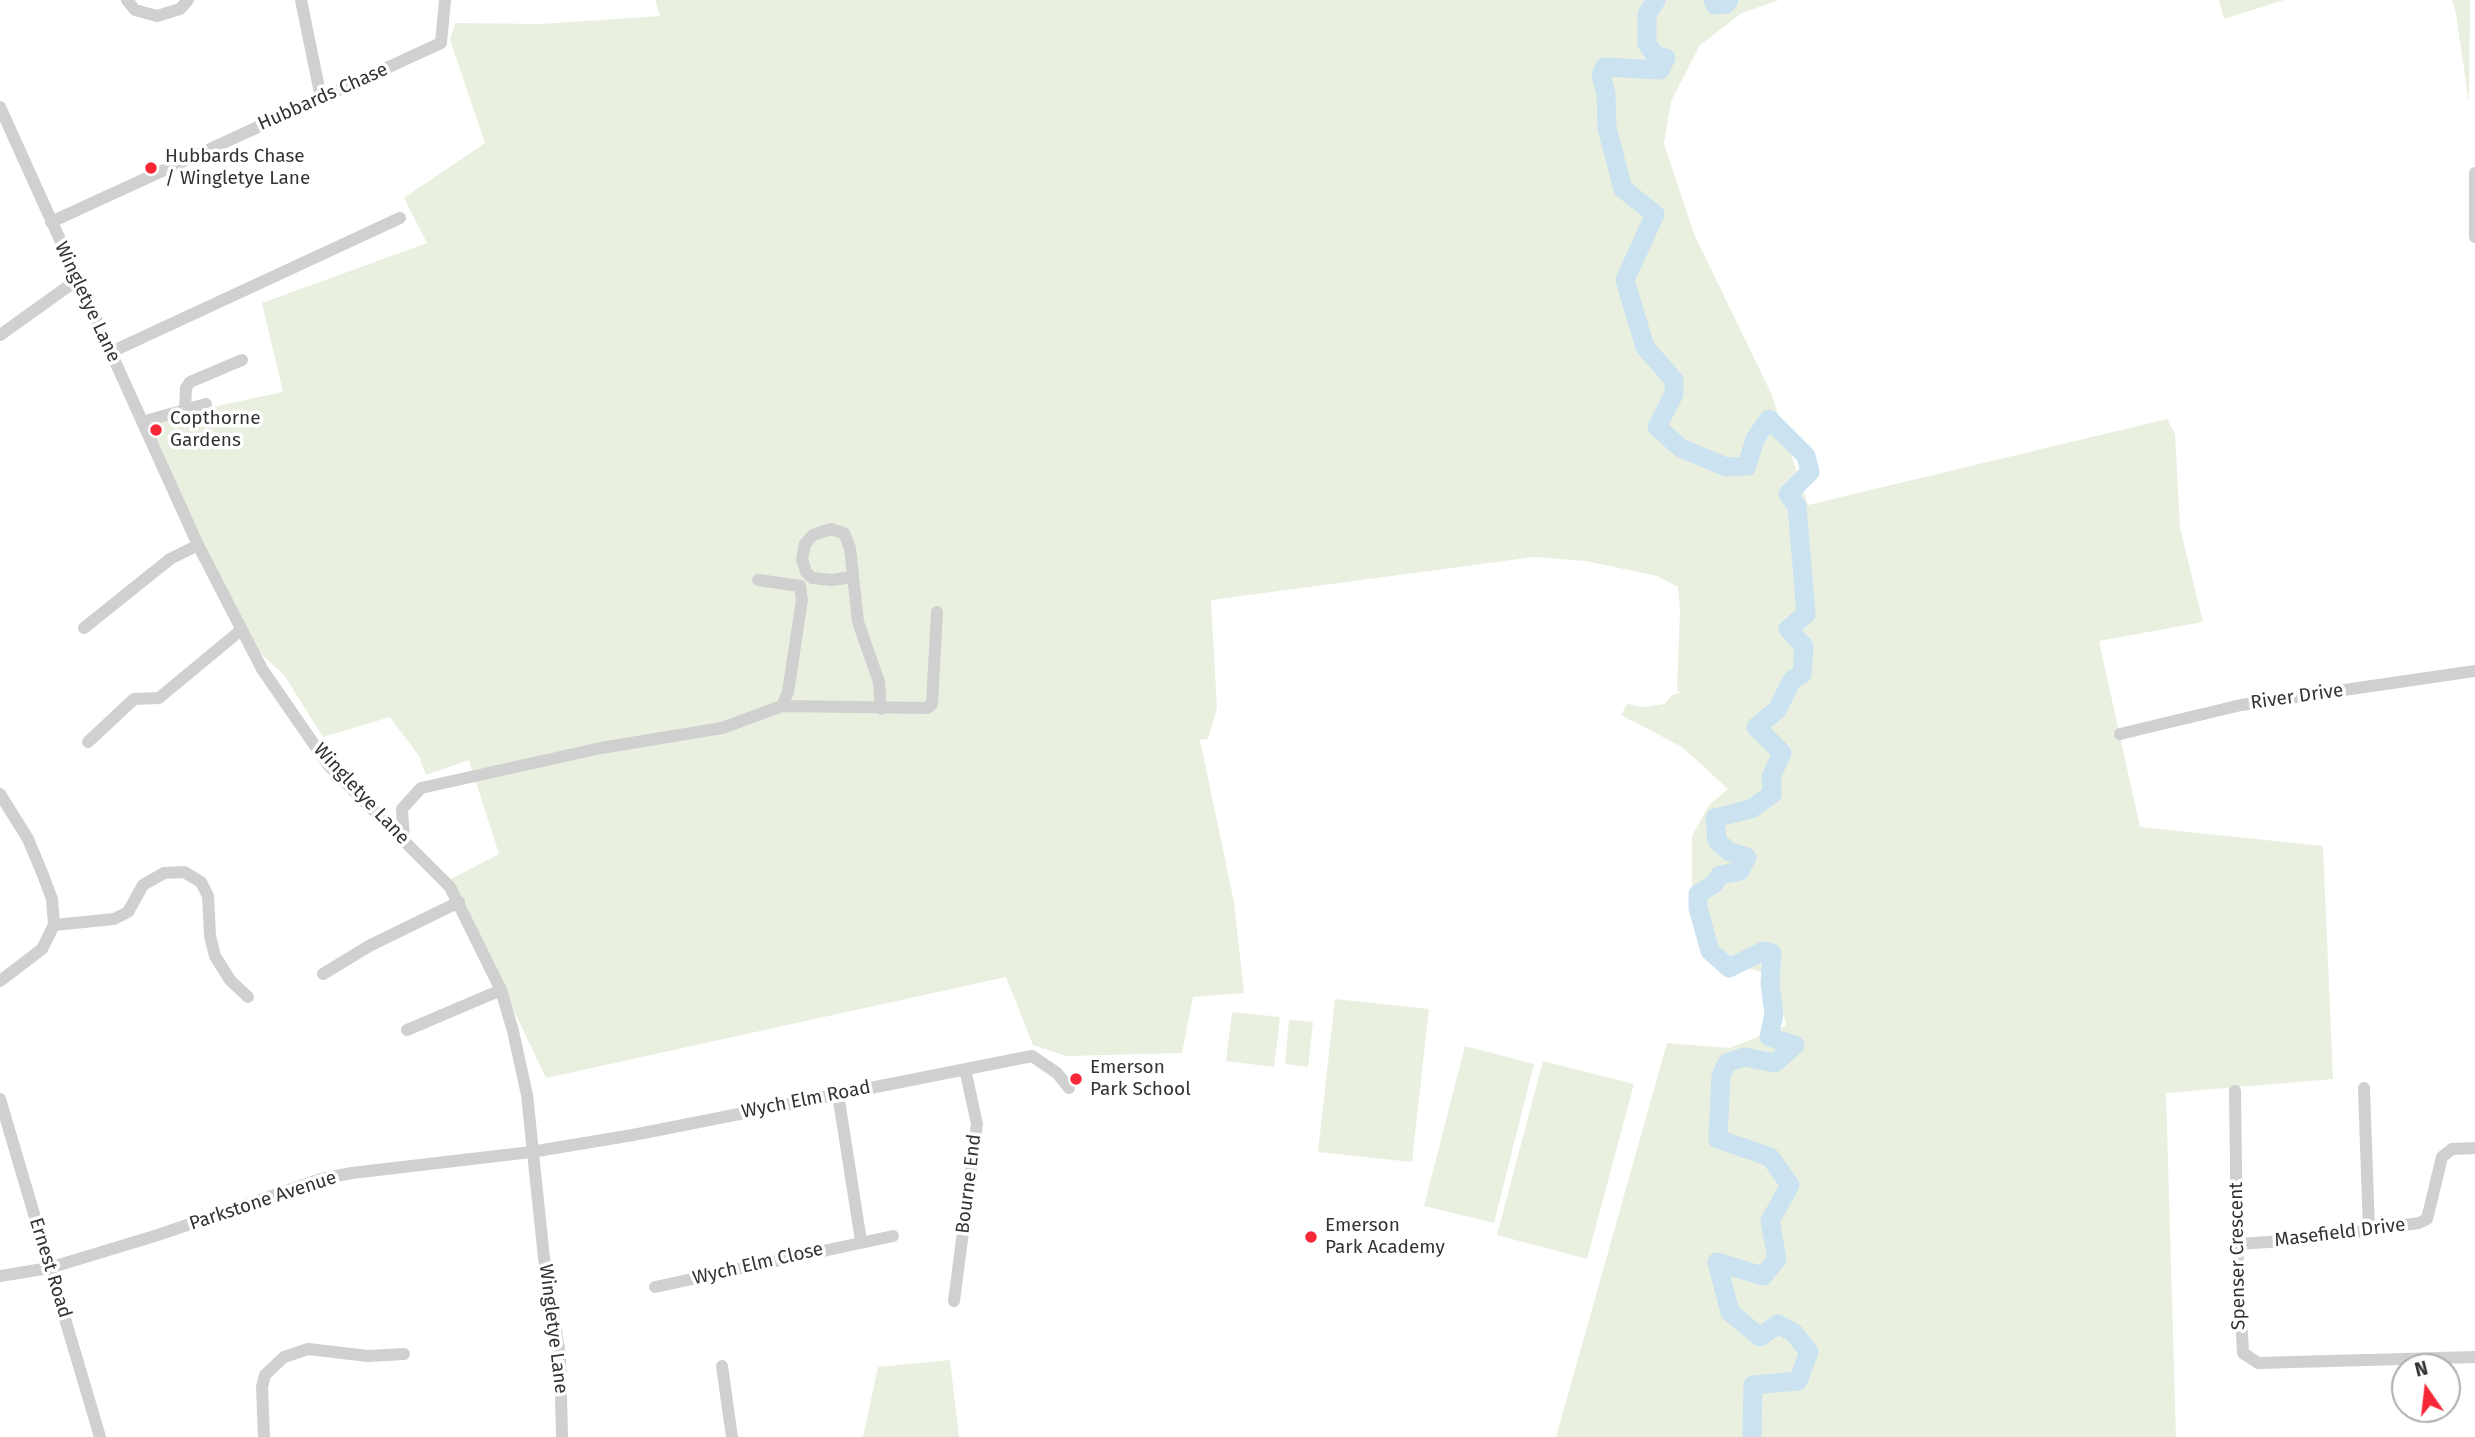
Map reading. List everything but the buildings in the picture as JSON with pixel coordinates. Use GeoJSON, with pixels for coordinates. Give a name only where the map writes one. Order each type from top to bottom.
{"type":"FeatureCollection","features":[{"type":"Feature","properties":{"kind":"street"},"geometry":{"type":"LineString","coordinates":[[127,0],[135,10],[157,16],[180,9],[188,0]]}},
{"type":"Feature","properties":{"kind":"street"},"geometry":{"type":"LineString","coordinates":[[301,0],[321,97]]}},
{"type":"Feature","properties":{"kind":"street","name":"Hubbards Chase"},"geometry":{"type":"LineString","coordinates":[[51,222],[441,43],[445,0]]}},
{"type":"Feature","properties":{"kind":"street","name":"Wingletye Lane"},"geometry":{"type":"LineString","coordinates":[[0,107],[198,545],[241,630],[281,699],[322,757],[450,887],[501,990],[527,1095],[531,1152],[561,1355],[562,1437]]}},
{"type":"Feature","properties":{"kind":"street"},"geometry":{"type":"LineString","coordinates":[[2475,173],[2475,237]]}},
{"type":"Feature","properties":{"kind":"street"},"geometry":{"type":"LineString","coordinates":[[111,352],[400,218]]}},
{"type":"Feature","properties":{"kind":"street"},"geometry":{"type":"LineString","coordinates":[[0,335],[77,280]]}},
{"type":"Feature","properties":{"kind":"street"},"geometry":{"type":"LineString","coordinates":[[185,409],[186,388],[190,382],[242,360]]}},
{"type":"Feature","properties":{"kind":"street"},"geometry":{"type":"LineString","coordinates":[[142,422],[206,404]]}},
{"type":"Feature","properties":{"kind":"street"},"geometry":{"type":"LineString","coordinates":[[852,577],[832,580],[812,578],[806,572],[802,559],[804,544],[813,535],[831,528],[844,533],[850,548],[858,622],[879,682],[881,709]]}},
{"type":"Feature","properties":{"kind":"street"},"geometry":{"type":"LineString","coordinates":[[84,628],[170,559],[198,545]]}},
{"type":"Feature","properties":{"kind":"street"},"geometry":{"type":"LineString","coordinates":[[758,580],[800,586],[802,600],[788,692],[782,706]]}},
{"type":"Feature","properties":{"kind":"street"},"geometry":{"type":"LineString","coordinates":[[404,840],[402,809],[421,788],[601,748],[722,728],[782,706],[927,708],[932,704],[937,612]]}},
{"type":"Feature","properties":{"kind":"street"},"geometry":{"type":"LineString","coordinates":[[88,743],[134,699],[159,698],[241,630]]}},
{"type":"Feature","properties":{"kind":"street","name":"River Drive"},"geometry":{"type":"LineString","coordinates":[[2120,734],[2241,705],[2475,671]]}},
{"type":"Feature","properties":{"kind":"street"},"geometry":{"type":"LineString","coordinates":[[0,794],[27,839],[43,875],[52,899],[54,925],[42,948],[0,981]]}},
{"type":"Feature","properties":{"kind":"street"},"geometry":{"type":"LineString","coordinates":[[373,809],[402,809]]}},
{"type":"Feature","properties":{"kind":"street"},"geometry":{"type":"LineString","coordinates":[[54,925],[114,919],[128,912],[144,885],[164,873],[184,872],[201,881],[208,896],[210,936],[215,956],[230,980],[248,997]]}},
{"type":"Feature","properties":{"kind":"street"},"geometry":{"type":"LineString","coordinates":[[323,974],[380,940],[459,902]]}},
{"type":"Feature","properties":{"kind":"street"},"geometry":{"type":"LineString","coordinates":[[407,1030],[501,990]]}},
{"type":"Feature","properties":{"kind":"street","name":"Wych Elm Road"},"geometry":{"type":"LineString","coordinates":[[531,1152],[633,1135],[1032,1056],[1057,1073],[1069,1088]]}},
{"type":"Feature","properties":{"kind":"street","name":"Bourne End"},"geometry":{"type":"LineString","coordinates":[[954,1301],[977,1124],[965,1069]]}},
{"type":"Feature","properties":{"kind":"street"},"geometry":{"type":"LineString","coordinates":[[2364,1088],[2369,1231]]}},
{"type":"Feature","properties":{"kind":"street","name":"Spenser Crescent"},"geometry":{"type":"LineString","coordinates":[[2235,1091],[2240,1346],[2249,1360],[2258,1363],[2475,1357]]}},
{"type":"Feature","properties":{"kind":"street"},"geometry":{"type":"LineString","coordinates":[[838,1094],[861,1241]]}},
{"type":"Feature","properties":{"kind":"street","name":"Ernest Road"},"geometry":{"type":"LineString","coordinates":[[0,1099],[100,1437]]}},
{"type":"Feature","properties":{"kind":"street","name":"Masefield Drive"},"geometry":{"type":"LineString","coordinates":[[2237,1244],[2369,1231],[2419,1223],[2427,1219],[2442,1157],[2452,1149],[2475,1149]]}},
{"type":"Feature","properties":{"kind":"street","name":"Parkstone Avenue"},"geometry":{"type":"LineString","coordinates":[[0,1276],[49,1268],[158,1235],[321,1179],[392,1166],[531,1152]]}},
{"type":"Feature","properties":{"kind":"street","name":"Wych Elm Close"},"geometry":{"type":"LineString","coordinates":[[655,1287],[893,1236]]}},
{"type":"Feature","properties":{"kind":"street"},"geometry":{"type":"LineString","coordinates":[[264,1437],[262,1387],[265,1375],[284,1357],[308,1349],[368,1356],[404,1354]]}},
{"type":"Feature","properties":{"kind":"street"},"geometry":{"type":"LineString","coordinates":[[722,1366],[732,1437]]}},
{"type":"Feature","properties":{"kind":"green space"},"geometry":{"type":"Polygon","coordinates":[[[655,0],[1779,0],[1742,13],[1700,45],[1671,101],[1664,144],[1694,234],[1771,393],[1808,505],[2167,419],[2175,434],[2180,528],[2203,622],[2099,641],[2140,827],[2323,846],[2333,1079],[2166,1093],[2176,1437],[1556,1437],[1667,1043],[1729,1048],[1786,1026],[1776,975],[1733,965],[1706,940],[1692,905],[1692,836],[1709,805],[1728,789],[1682,747],[1621,715],[1627,704],[1643,707],[1665,704],[1672,695],[1681,692],[1677,691],[1680,610],[1678,587],[1657,576],[1586,561],[1534,557],[1211,600],[1217,708],[1208,739],[1200,740],[1234,902],[1244,993],[1193,997],[1182,1053],[1066,1056],[1033,1045],[1006,977],[546,1078],[451,879],[499,854],[469,760],[426,775],[419,756],[390,717],[323,737],[284,675],[246,640],[142,422],[283,392],[262,303],[427,243],[404,198],[485,143],[450,40],[455,23],[541,24],[660,16],[655,0]]]}},
{"type":"Feature","properties":{"kind":"green space"},"geometry":{"type":"Polygon","coordinates":[[[2219,0],[2284,0],[2224,19],[2219,0]]]}},
{"type":"Feature","properties":{"kind":"green space"},"geometry":{"type":"Polygon","coordinates":[[[2452,0],[2470,0],[2469,103],[2456,14],[2452,0]]]}},
{"type":"Feature","properties":{"kind":"green space"},"geometry":{"type":"Polygon","coordinates":[[[1335,999],[1429,1009],[1412,1162],[1318,1152],[1335,999]]]}},
{"type":"Feature","properties":{"kind":"green space"},"geometry":{"type":"Polygon","coordinates":[[[1232,1012],[1280,1017],[1274,1067],[1226,1061],[1232,1012]]]}},
{"type":"Feature","properties":{"kind":"green space"},"geometry":{"type":"Polygon","coordinates":[[[1289,1020],[1313,1022],[1308,1067],[1285,1064],[1289,1020]]]}},
{"type":"Feature","properties":{"kind":"green space"},"geometry":{"type":"Polygon","coordinates":[[[1465,1046],[1534,1064],[1494,1223],[1424,1206],[1465,1046]]]}},
{"type":"Feature","properties":{"kind":"green space"},"geometry":{"type":"Polygon","coordinates":[[[1543,1061],[1634,1084],[1587,1259],[1497,1235],[1543,1061]]]}},
{"type":"Feature","properties":{"kind":"green space"},"geometry":{"type":"Polygon","coordinates":[[[950,1360],[959,1437],[863,1437],[878,1367],[950,1360]]]}},
{"type":"Feature","properties":{"kind":"waterway"},"geometry":{"type":"LineString","coordinates":[[1656,0],[1647,14],[1647,44],[1655,55],[1666,58],[1660,70],[1605,67],[1601,75],[1606,94],[1607,128],[1623,189],[1655,214],[1625,280],[1645,347],[1674,380],[1674,394],[1657,427],[1681,448],[1726,467],[1747,466],[1755,439],[1769,419],[1806,456],[1810,472],[1788,494],[1797,506],[1806,614],[1788,629],[1804,646],[1802,674],[1792,680],[1777,710],[1756,727],[1782,753],[1771,777],[1772,794],[1751,809],[1715,818],[1717,841],[1730,852],[1747,857],[1740,871],[1720,875],[1714,884],[1698,894],[1698,908],[1710,951],[1729,968],[1763,951],[1772,953],[1770,984],[1774,1014],[1769,1037],[1795,1045],[1775,1063],[1744,1057],[1727,1063],[1721,1076],[1718,1139],[1770,1157],[1790,1185],[1770,1221],[1777,1259],[1763,1276],[1717,1262],[1730,1312],[1760,1337],[1778,1324],[1794,1333],[1809,1352],[1798,1381],[1753,1385],[1752,1437]]}},
{"type":"Feature","properties":{"kind":"waterway"},"geometry":{"type":"LineString","coordinates":[[1713,0],[1715,5],[1726,4],[1729,0]]}},
{"type":"Feature","properties":{"kind":"place","name":"Hubbards Chase / Wingletye Lane"},"geometry":{"type":"Point","coordinates":[151,168]}},
{"type":"Feature","properties":{"kind":"place","name":"Copthorne Gardens"},"geometry":{"type":"Point","coordinates":[156,430]}},
{"type":"Feature","properties":{"kind":"place","name":"Emerson Park School"},"geometry":{"type":"Point","coordinates":[1076,1079]}},
{"type":"Feature","properties":{"kind":"place","name":"Emerson Park Academy"},"geometry":{"type":"Point","coordinates":[1311,1237]}}]}
